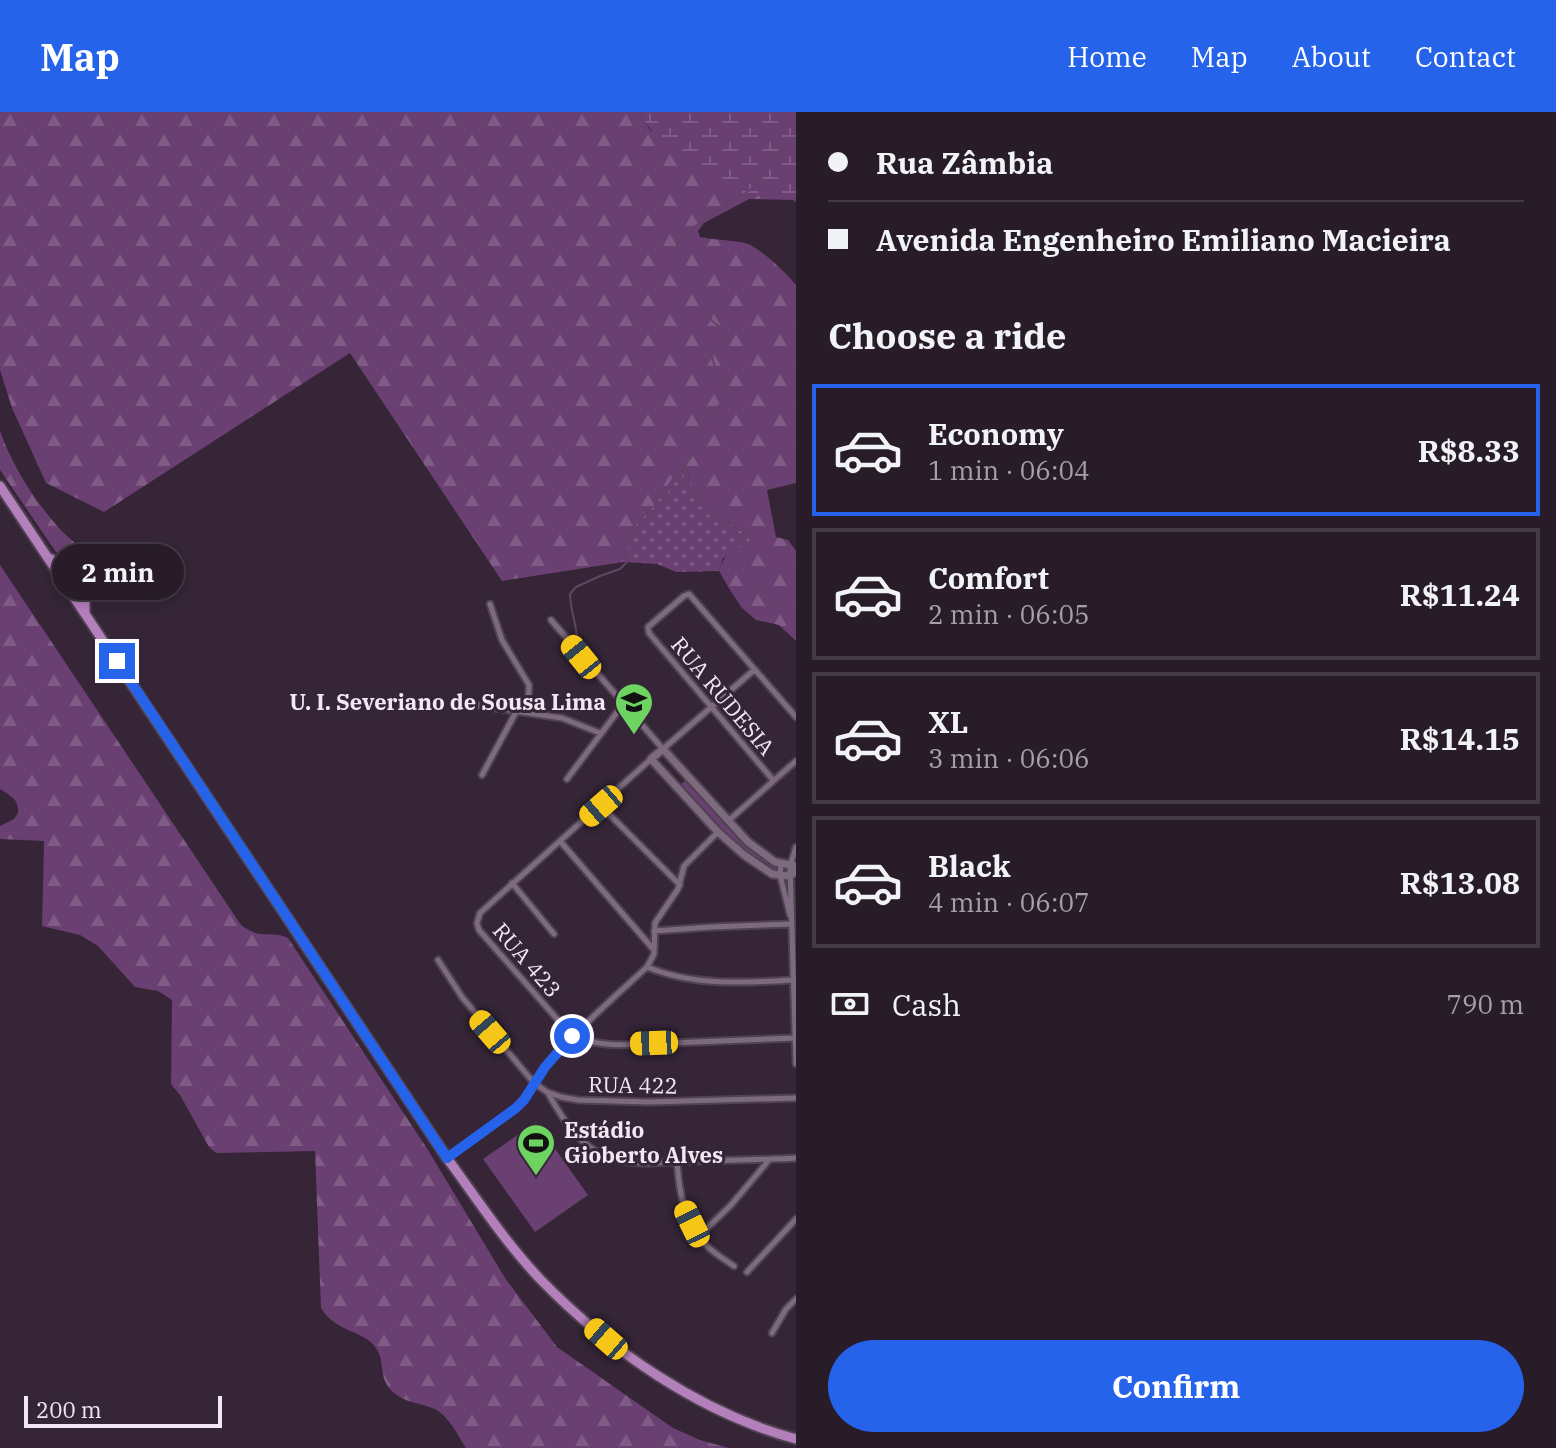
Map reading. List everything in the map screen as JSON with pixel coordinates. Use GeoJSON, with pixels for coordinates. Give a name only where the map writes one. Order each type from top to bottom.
{"type":"FeatureCollection","features":[{"type":"Feature","properties":{"kind":"highway"},"geometry":{"type":"LineString","coordinates":[[0,486],[447,1158],[516,1251],[575,1313],[660,1377],[760,1427],[796,1439]]}},
{"type":"Feature","properties":{"kind":"highway"},"geometry":{"type":"LineString","coordinates":[[47,556],[75,570]]}},
{"type":"Feature","properties":{"kind":"highway"},"geometry":{"type":"LineString","coordinates":[[85,582],[86,615]]}},
{"type":"Feature","properties":{"kind":"street","name":"RUA RUDESIA"},"geometry":{"type":"LineString","coordinates":[[755,670],[689,594],[649,625],[649,633],[773,780]]}},
{"type":"Feature","properties":{"kind":"street"},"geometry":{"type":"LineString","coordinates":[[490,604],[502,640],[529,685],[528,713]]}},
{"type":"Feature","properties":{"kind":"street"},"geometry":{"type":"LineString","coordinates":[[551,620],[728,821],[759,852],[791,869]]}},
{"type":"Feature","properties":{"kind":"street"},"geometry":{"type":"LineString","coordinates":[[554,934],[512,883],[755,670],[796,717]]}},
{"type":"Feature","properties":{"kind":"street"},"geometry":{"type":"LineString","coordinates":[[461,703],[568,720],[600,733]]}},
{"type":"Feature","properties":{"kind":"street"},"geometry":{"type":"LineString","coordinates":[[567,779],[624,703]]}},
{"type":"Feature","properties":{"kind":"street"},"geometry":{"type":"LineString","coordinates":[[482,775],[516,712]]}},
{"type":"Feature","properties":{"kind":"street"},"geometry":{"type":"LineString","coordinates":[[651,759],[732,845],[764,870],[780,875],[791,869]]}},
{"type":"Feature","properties":{"kind":"street"},"geometry":{"type":"LineString","coordinates":[[728,821],[796,761]]}},
{"type":"Feature","properties":{"kind":"street"},"geometry":{"type":"LineString","coordinates":[[601,806],[680,885]]}},
{"type":"Feature","properties":{"kind":"street"},"geometry":{"type":"LineString","coordinates":[[447,1158],[516,1108],[572,1036],[647,967],[654,951],[654,931],[658,918],[680,885],[684,866],[718,832]]}},
{"type":"Feature","properties":{"kind":"street"},"geometry":{"type":"LineString","coordinates":[[560,841],[654,951]]}},
{"type":"Feature","properties":{"kind":"street"},"geometry":{"type":"LineString","coordinates":[[792,924],[791,869],[796,847]]}},
{"type":"Feature","properties":{"kind":"street"},"geometry":{"type":"LineString","coordinates":[[780,875],[794,934],[792,980],[796,1064]]}},
{"type":"Feature","properties":{"kind":"street","name":"RUA 423"},"geometry":{"type":"LineString","coordinates":[[512,883],[480,913],[477,923],[479,930],[572,1036]]}},
{"type":"Feature","properties":{"kind":"street"},"geometry":{"type":"LineString","coordinates":[[654,931],[792,924]]}},
{"type":"Feature","properties":{"kind":"street","name":"RUA 422"},"geometry":{"type":"LineString","coordinates":[[438,960],[462,997],[534,1083],[547,1092],[578,1100],[649,1102],[796,1098]]}},
{"type":"Feature","properties":{"kind":"street"},"geometry":{"type":"LineString","coordinates":[[647,967],[680,979],[699,981],[792,980]]}},
{"type":"Feature","properties":{"kind":"street"},"geometry":{"type":"LineString","coordinates":[[572,1036],[590,1043],[609,1045],[795,1038]]}},
{"type":"Feature","properties":{"kind":"street"},"geometry":{"type":"LineString","coordinates":[[547,1092],[573,1131],[597,1152],[616,1160],[796,1158]]}},
{"type":"Feature","properties":{"kind":"street"},"geometry":{"type":"LineString","coordinates":[[699,1236],[731,1205],[770,1159]]}},
{"type":"Feature","properties":{"kind":"street"},"geometry":{"type":"LineString","coordinates":[[677,1161],[682,1204],[699,1236],[734,1266]]}},
{"type":"Feature","properties":{"kind":"street"},"geometry":{"type":"LineString","coordinates":[[747,1272],[796,1219]]}},
{"type":"Feature","properties":{"kind":"street"},"geometry":{"type":"LineString","coordinates":[[772,1333],[786,1309],[796,1299]]}},
{"type":"Feature","properties":{"kind":"green space"},"geometry":{"type":"Polygon","coordinates":[[[0,112],[638,112],[650,130],[750,195],[796,196],[796,202],[749,199],[704,223],[698,231],[700,237],[751,245],[796,285],[796,483],[767,490],[776,537],[788,540],[796,551],[796,641],[779,625],[756,620],[742,608],[730,590],[719,571],[724,558],[751,542],[708,506],[690,482],[685,460],[652,508],[633,527],[627,538],[623,562],[502,581],[350,353],[104,512],[46,483],[12,408],[0,370],[0,112]]]}},
{"type":"Feature","properties":{"kind":"green space"},"geometry":{"type":"Polygon","coordinates":[[[638,112],[796,112],[796,196],[752,195],[718,182],[665,146],[638,112]]]}},
{"type":"Feature","properties":{"kind":"green space"},"geometry":{"type":"Polygon","coordinates":[[[0,431],[33,494],[62,532],[87,555],[83,561],[72,561],[56,552],[0,470],[0,431]]]}},
{"type":"Feature","properties":{"kind":"green space"},"geometry":{"type":"Polygon","coordinates":[[[685,459],[690,482],[708,505],[752,542],[723,558],[719,571],[676,572],[657,564],[623,562],[627,537],[633,527],[652,508],[685,459]]]}},
{"type":"Feature","properties":{"kind":"green space"},"geometry":{"type":"Polygon","coordinates":[[[0,565],[241,925],[257,933],[288,938],[428,1150],[505,1278],[557,1347],[673,1428],[729,1448],[466,1448],[440,1412],[404,1399],[389,1388],[383,1376],[379,1353],[371,1342],[327,1316],[321,1308],[315,1151],[216,1153],[209,1147],[171,1084],[172,1000],[158,991],[135,987],[98,946],[80,935],[42,926],[44,841],[0,839],[0,826],[14,819],[18,808],[16,801],[0,789],[0,565]]]}},
{"type":"Feature","properties":{"kind":"green space"},"geometry":{"type":"Polygon","coordinates":[[[686,780],[749,847],[776,866],[776,870],[745,852],[720,829],[679,786],[686,780]]]}},
{"type":"Feature","properties":{"kind":"green space","name":"Estádio Gioberto Alves"},"geometry":{"type":"Polygon","coordinates":[[[536,1122],[588,1195],[535,1232],[483,1159],[536,1122]]]}},
{"type":"Feature","properties":{"kind":"waterway"},"geometry":{"type":"LineString","coordinates":[[796,137],[770,161],[756,186],[694,227],[680,239],[676,248],[677,255],[705,293],[711,320],[726,332],[724,341],[712,355],[723,397],[697,430],[694,452],[683,468],[685,476],[691,491],[707,511],[745,540],[751,575],[796,625]]}},
{"type":"Feature","properties":{"kind":"waterway"},"geometry":{"type":"LineString","coordinates":[[577,644],[570,594],[576,587],[620,569],[626,563],[633,532],[657,508],[683,468]]}},
{"type":"Feature","properties":{"kind":"place","name":"U. I. Severiano de Sousa Lima"},"geometry":{"type":"Point","coordinates":[634,736]}},
{"type":"Feature","properties":{"kind":"place","name":"Estádio Gioberto Alves"},"geometry":{"type":"Point","coordinates":[536,1177]}},
{"type":"Feature","properties":{"kind":"route"},"geometry":{"type":"LineString","coordinates":[[117,661],[447,1158],[516,1108],[572,1036]]}}]}
